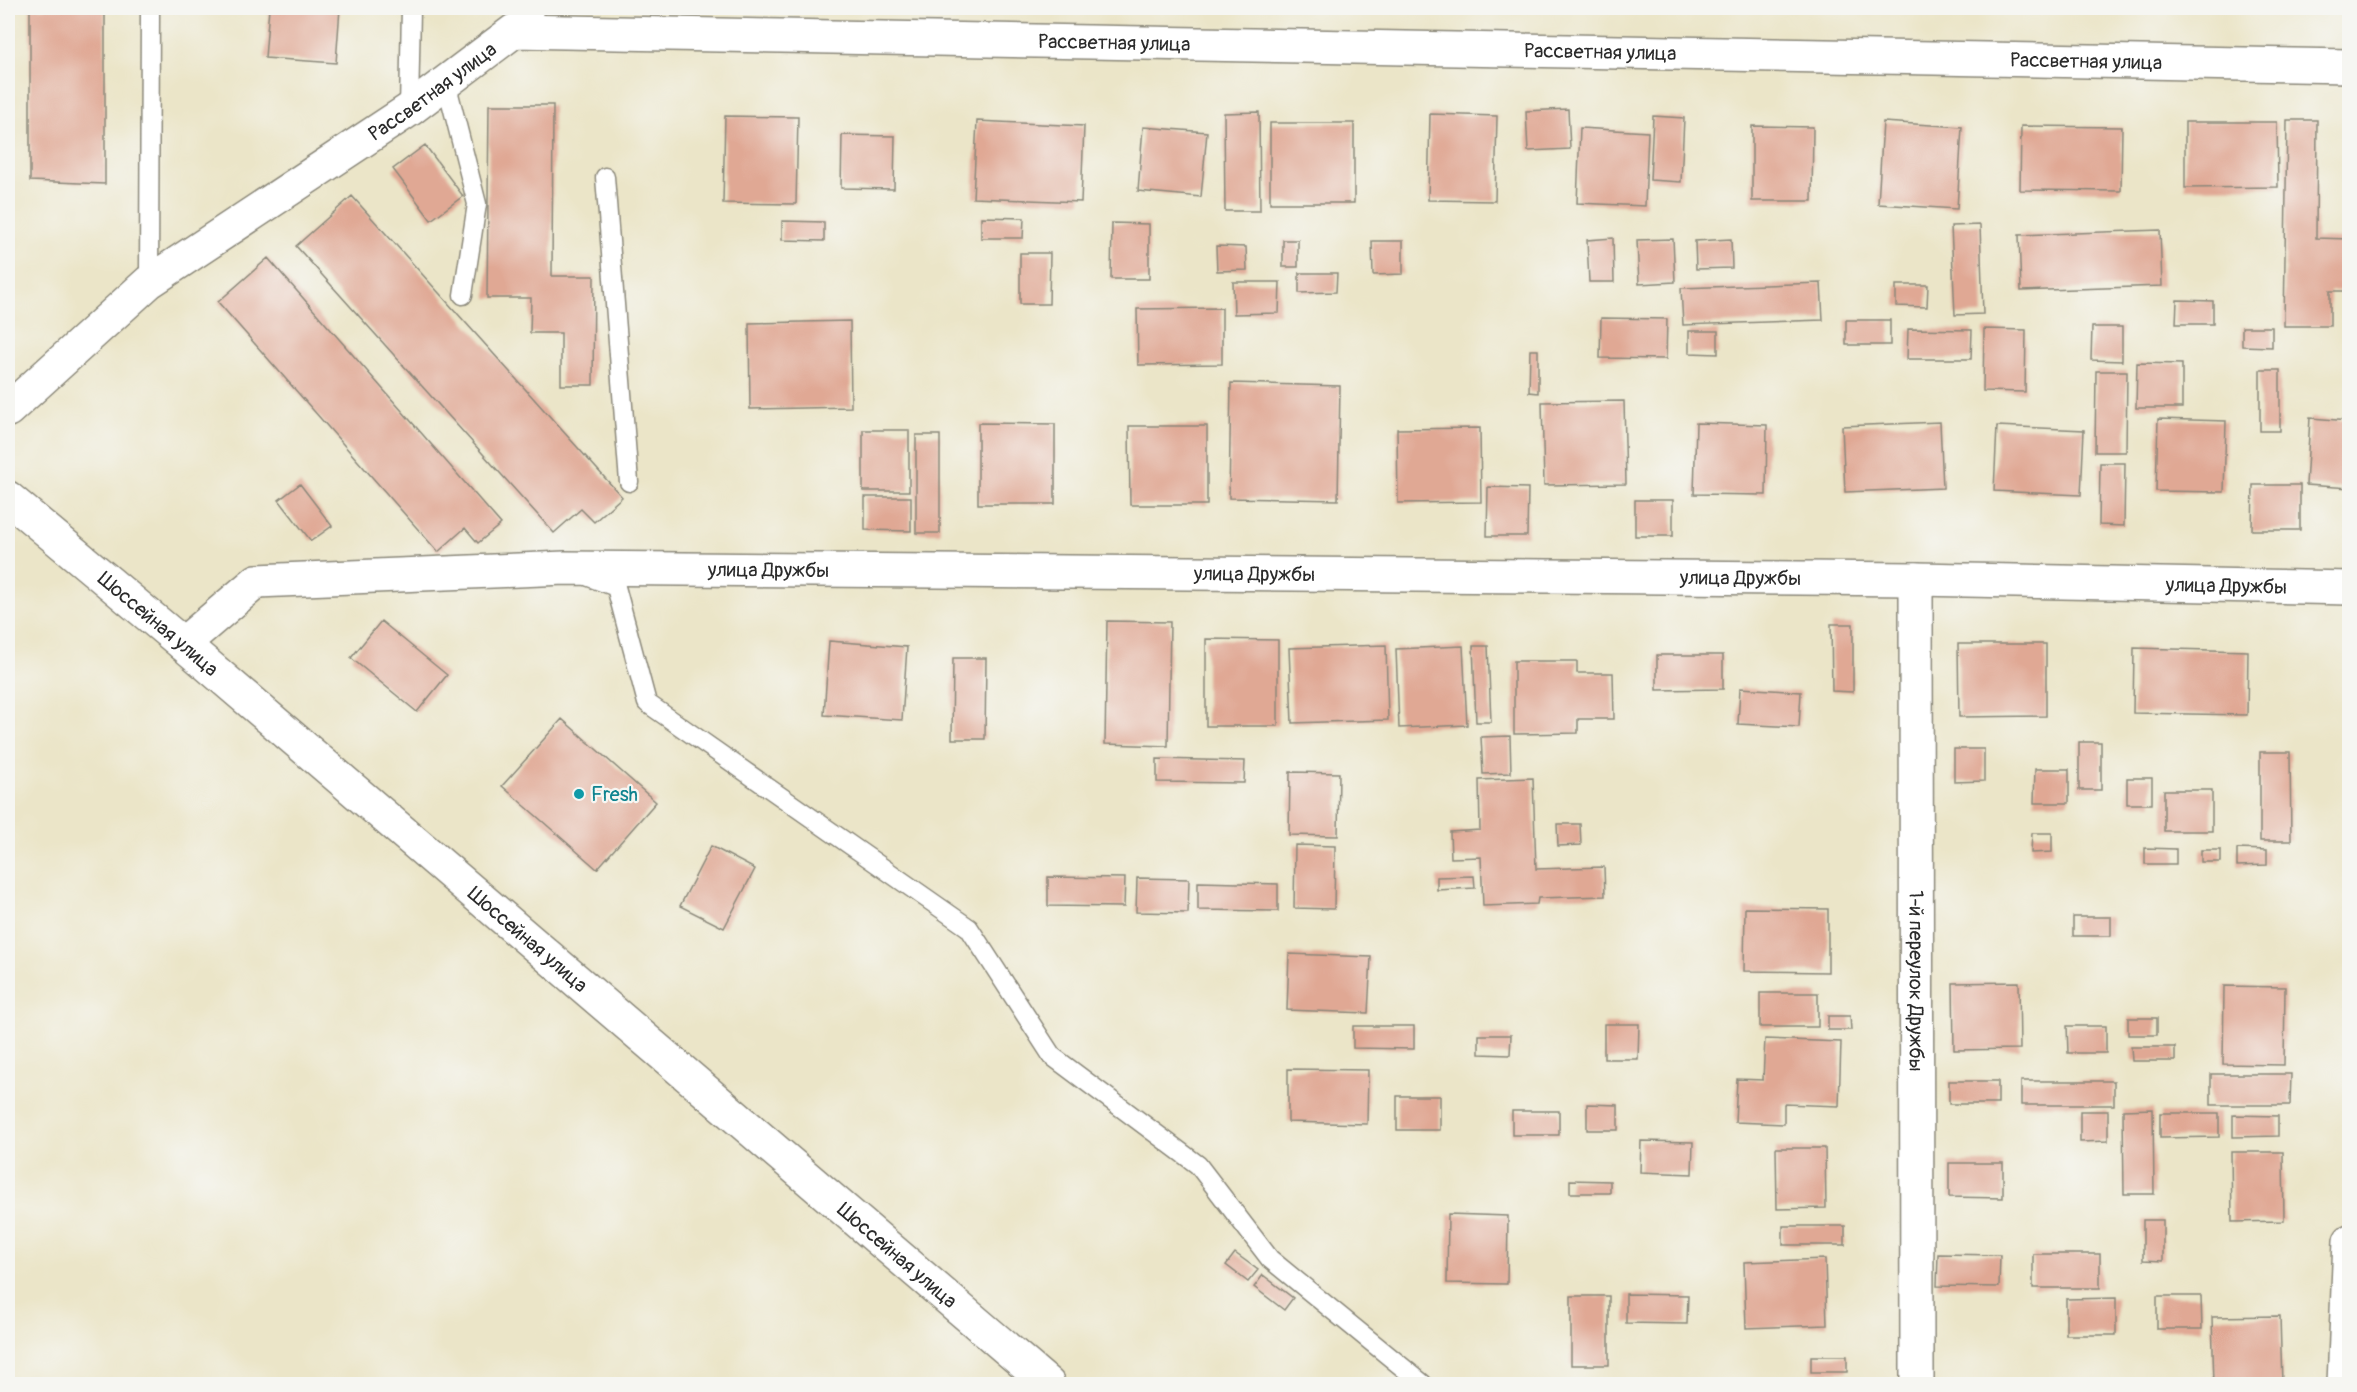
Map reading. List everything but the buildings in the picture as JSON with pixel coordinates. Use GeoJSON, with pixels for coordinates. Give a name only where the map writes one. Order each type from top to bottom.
{"type":"FeatureCollection","features":[{"type":"Feature","properties":{"kind":"street","name":"Рассветная улица"},"geometry":{"type":"LineString","coordinates":[[8,410],[149,282],[409,110],[514,31],[2349,66]]}},
{"type":"Feature","properties":{"kind":"street","name":"Шоссейная улица"},"geometry":{"type":"LineString","coordinates":[[8,498],[183,644],[1048,1384]]}},
{"type":"Feature","properties":{"kind":"street","name":"улица Дружбы"},"geometry":{"type":"LineString","coordinates":[[183,644],[257,581],[565,568],[1916,579],[2349,588]]}},
{"type":"Feature","properties":{"kind":"street","name":"1-й переулок Дружбы"},"geometry":{"type":"LineString","coordinates":[[1916,579],[1917,1384]]}},
{"type":"Feature","properties":{"kind":"street"},"geometry":{"type":"LineString","coordinates":[[2344,1384],[2349,1240]]}},
{"type":"Feature","properties":{"kind":"lane"},"geometry":{"type":"LineString","coordinates":[[149,282],[150,8]]}},
{"type":"Feature","properties":{"kind":"lane"},"geometry":{"type":"LineString","coordinates":[[409,110],[411,8]]}},
{"type":"Feature","properties":{"kind":"lane"},"geometry":{"type":"LineString","coordinates":[[514,31],[536,8]]}},
{"type":"Feature","properties":{"kind":"lane"},"geometry":{"type":"LineString","coordinates":[[446,82],[477,204],[463,296]]}},
{"type":"Feature","properties":{"kind":"lane"},"geometry":{"type":"LineString","coordinates":[[605,177],[629,482]]}},
{"type":"Feature","properties":{"kind":"lane"},"geometry":{"type":"LineString","coordinates":[[565,568],[616,587],[647,703],[969,928],[1052,1056],[1198,1165],[1270,1259],[1423,1384]]}},
{"type":"Feature","properties":{"kind":"place","name":"Fresh"},"geometry":{"type":"Point","coordinates":[579,794]}}]}
